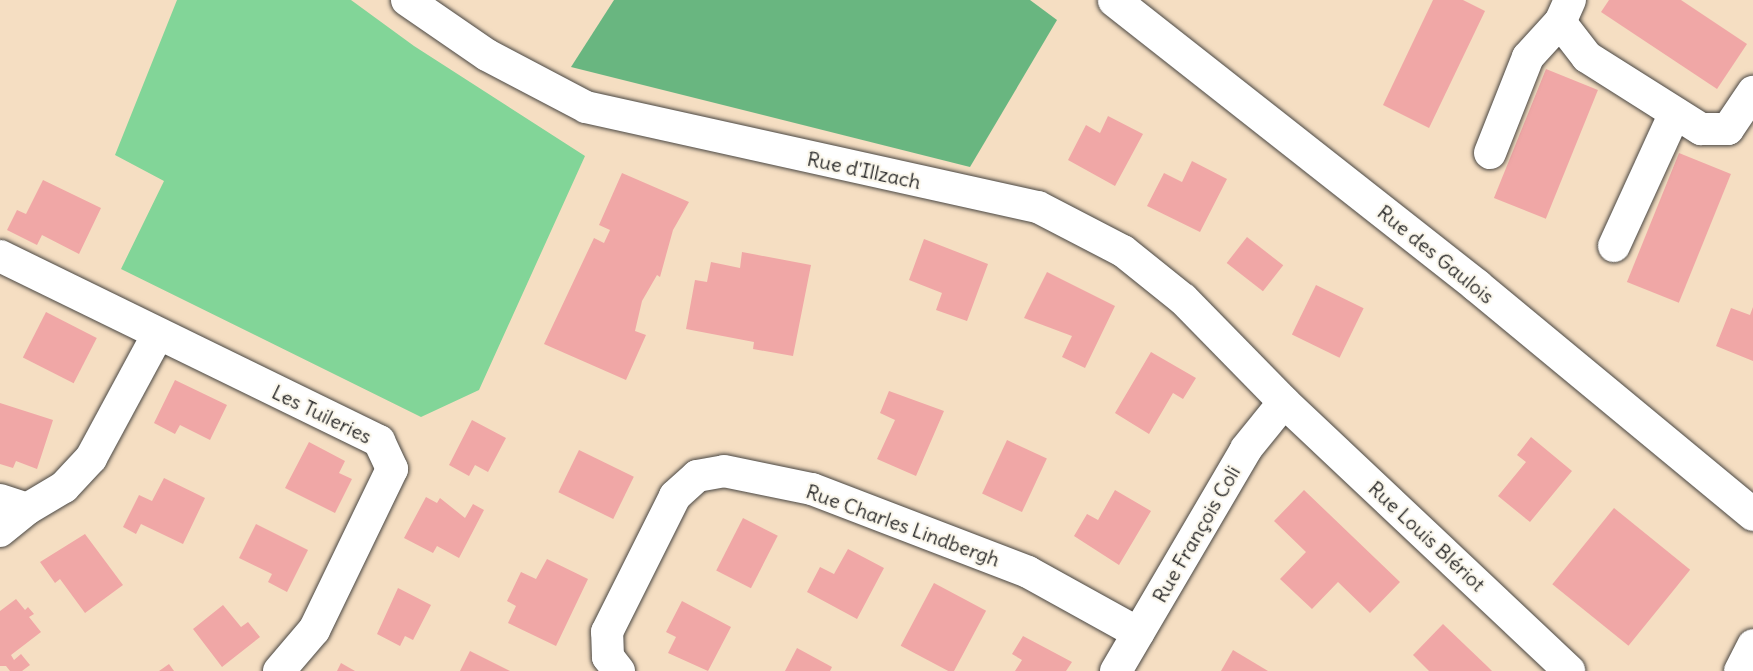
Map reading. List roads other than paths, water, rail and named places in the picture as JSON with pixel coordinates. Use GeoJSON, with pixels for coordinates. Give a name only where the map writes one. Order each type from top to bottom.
{"type":"FeatureCollection","features":[{"type":"Feature","properties":{"kind":"main road","name":"Rue des Gaulois"},"geometry":{"type":"LineString","coordinates":[[1114,0],[1476,285],[1753,514]]}},
{"type":"Feature","properties":{"kind":"street","name":"Rue d'Illzach"},"geometry":{"type":"LineString","coordinates":[[407,0],[487,55],[586,107],[1038,207],[1123,251],[1183,299],[1284,402]]}},
{"type":"Feature","properties":{"kind":"street"},"geometry":{"type":"LineString","coordinates":[[1490,153],[1528,57],[1565,11],[1587,57],[1701,129],[1728,129],[1753,92]]}},
{"type":"Feature","properties":{"kind":"street"},"geometry":{"type":"LineString","coordinates":[[1614,246],[1676,113]]}},
{"type":"Feature","properties":{"kind":"street","name":"Les Tuileries"},"geometry":{"type":"LineString","coordinates":[[0,256],[379,441],[392,468],[314,630],[279,671]]}},
{"type":"Feature","properties":{"kind":"street"},"geometry":{"type":"LineString","coordinates":[[0,531],[14,504],[64,487],[91,458],[158,334]]}},
{"type":"Feature","properties":{"kind":"street","name":"Rue François Coli"},"geometry":{"type":"LineString","coordinates":[[1116,671],[1245,449],[1284,402]]}},
{"type":"Feature","properties":{"kind":"street","name":"Rue Louis Blériot"},"geometry":{"type":"LineString","coordinates":[[1284,402],[1569,671]]}},
{"type":"Feature","properties":{"kind":"street","name":"Rue Charles Lindbergh"},"geometry":{"type":"LineString","coordinates":[[620,671],[608,657],[607,632],[675,496],[697,476],[724,471],[812,489],[1028,572],[1138,633]]}},
{"type":"Feature","properties":{"kind":"street"},"geometry":{"type":"LineString","coordinates":[[1740,671],[1753,645]]}}]}
